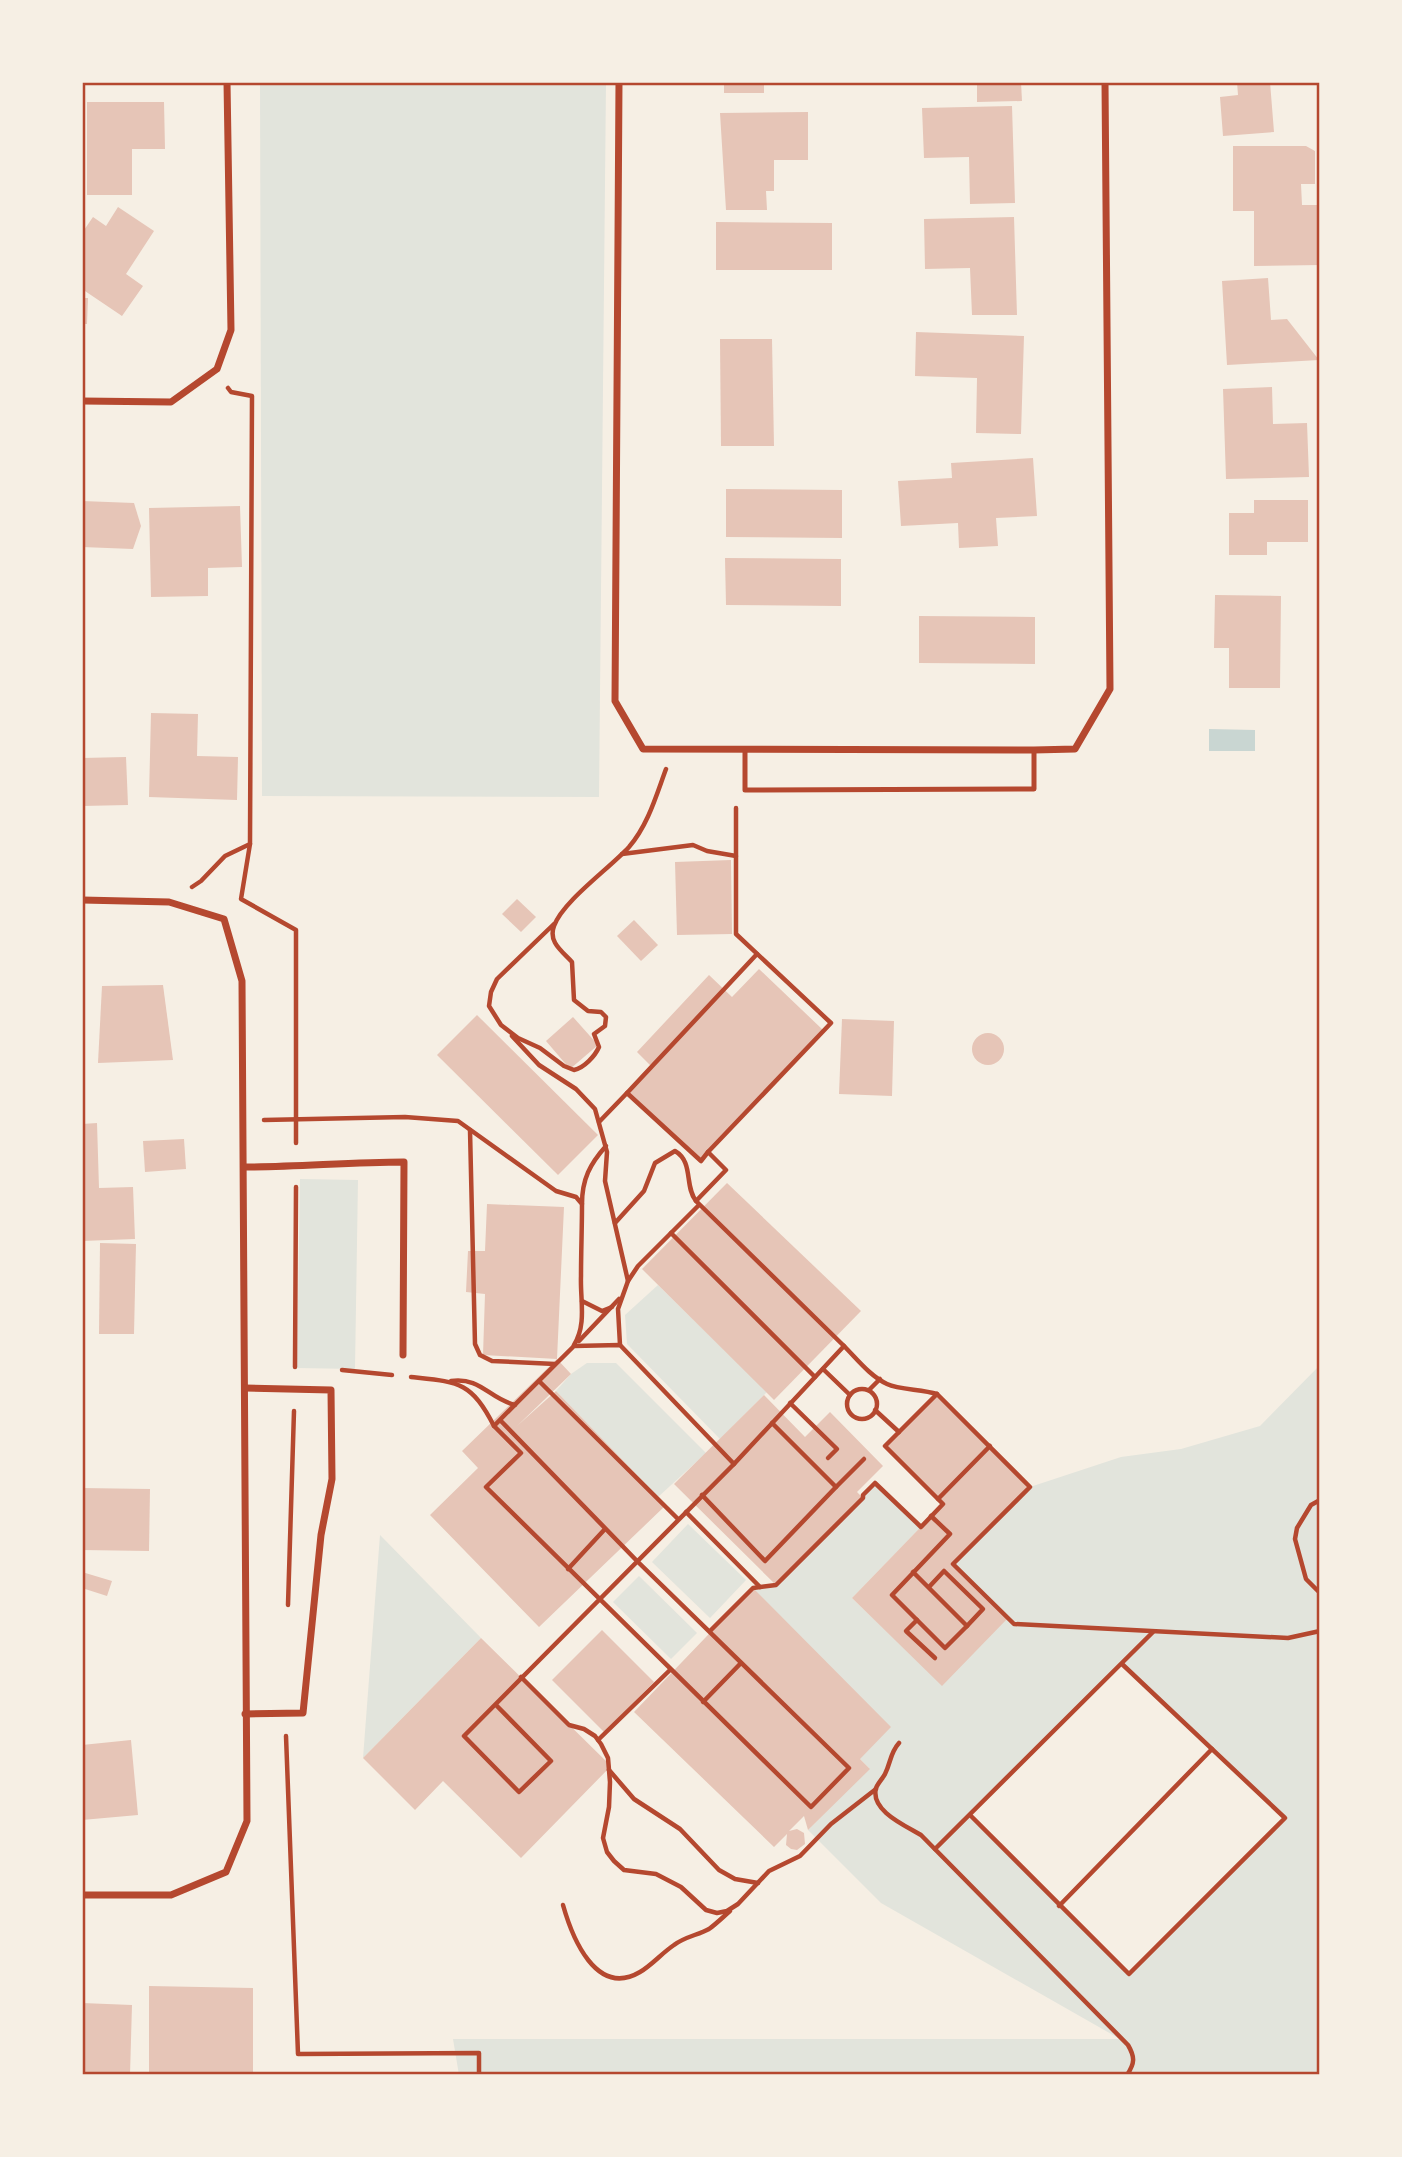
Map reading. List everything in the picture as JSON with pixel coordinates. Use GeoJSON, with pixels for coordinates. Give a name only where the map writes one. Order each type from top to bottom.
{"type":"FeatureCollection","features":[{"type":"Feature","properties":{"kind":"street"},"geometry":{"type":"LineString","coordinates":[[82,401],[171,402],[217,369],[231,330],[227,82]]}},
{"type":"Feature","properties":{"kind":"street"},"geometry":{"type":"LineString","coordinates":[[619,82],[615,701],[643,749],[1034,750],[1075,750],[1110,689],[1105,82]]}},
{"type":"Feature","properties":{"kind":"street"},"geometry":{"type":"LineString","coordinates":[[82,900],[169,901],[224,919],[242,981],[247,1821],[226,1872],[172,1895],[82,1895]]}},
{"type":"Feature","properties":{"kind":"street"},"geometry":{"type":"LineString","coordinates":[[244,1167],[404,1162],[403,1354]]}},
{"type":"Feature","properties":{"kind":"street"},"geometry":{"type":"LineString","coordinates":[[245,1388],[331,1390],[332,1479],[321,1535],[303,1713],[245,1714]]}},
{"type":"Feature","properties":{"kind":"lane"},"geometry":{"type":"LineString","coordinates":[[745,749],[745,790],[1034,789],[1034,750]]}},
{"type":"Feature","properties":{"kind":"path"},"geometry":{"type":"LineString","coordinates":[[217,369],[231,392],[252,396],[250,844],[241,899],[296,930],[296,1365],[288,1605]]}},
{"type":"Feature","properties":{"kind":"path"},"geometry":{"type":"LineString","coordinates":[[628,1281],[605,1181],[606,1146],[595,1109],[576,1089],[539,1065],[501,1025],[489,1006],[497,979],[554,925],[580,893],[622,854],[644,826],[674,749]]}},
{"type":"Feature","properties":{"kind":"path"},"geometry":{"type":"LineString","coordinates":[[627,1093],[701,1160],[831,1023],[736,934],[736,797]]}},
{"type":"Feature","properties":{"kind":"path"},"geometry":{"type":"LineString","coordinates":[[169,901],[201,880],[225,856],[250,844]]}},
{"type":"Feature","properties":{"kind":"path"},"geometry":{"type":"LineString","coordinates":[[622,854],[693,845],[707,851],[736,856]]}},
{"type":"Feature","properties":{"kind":"path"},"geometry":{"type":"LineString","coordinates":[[501,1025],[518,1038],[540,1048],[574,1070],[582,1067],[597,1051],[599,1047],[594,1034],[606,1026],[606,1017],[601,1012],[588,1011],[573,999],[572,962],[554,944],[554,925]]}},
{"type":"Feature","properties":{"kind":"path"},"geometry":{"type":"LineString","coordinates":[[599,1122],[757,954]]}},
{"type":"Feature","properties":{"kind":"path"},"geometry":{"type":"LineString","coordinates":[[243,1120],[405,1117],[458,1121],[556,1191],[576,1197],[582,1204]]}},
{"type":"Feature","properties":{"kind":"path"},"geometry":{"type":"LineString","coordinates":[[470,1129],[475,1344],[480,1355],[492,1362],[556,1364]]}},
{"type":"Feature","properties":{"kind":"path"},"geometry":{"type":"LineString","coordinates":[[573,1346],[581,1330],[582,1204],[586,1175],[592,1162],[606,1146]]}},
{"type":"Feature","properties":{"kind":"path"},"geometry":{"type":"LineString","coordinates":[[615,1223],[644,1191],[655,1163],[675,1151],[686,1160],[692,1196],[698,1203],[867,1369],[888,1385],[937,1394],[1030,1486],[953,1564],[1014,1625],[1288,1638],[1320,1631]]}},
{"type":"Feature","properties":{"kind":"path"},"geometry":{"type":"LineString","coordinates":[[708,1152],[726,1170],[638,1266],[628,1281],[618,1309],[620,1345],[734,1464]]}},
{"type":"Feature","properties":{"kind":"path"},"geometry":{"type":"LineString","coordinates":[[671,1233],[815,1377]]}},
{"type":"Feature","properties":{"kind":"path"},"geometry":{"type":"LineString","coordinates":[[494,1426],[624,1293]]}},
{"type":"Feature","properties":{"kind":"path"},"geometry":{"type":"LineString","coordinates":[[582,1300],[602,1311],[614,1306]]}},
{"type":"Feature","properties":{"kind":"path"},"geometry":{"type":"LineString","coordinates":[[573,1346],[620,1345]]}},
{"type":"Feature","properties":{"kind":"path"},"geometry":{"type":"LineString","coordinates":[[496,1705],[551,1761],[519,1792],[464,1736],[597,1599],[734,1464],[845,1346]]}},
{"type":"Feature","properties":{"kind":"path"},"geometry":{"type":"LineString","coordinates":[[296,1365],[308,1367]]}},
{"type":"Feature","properties":{"kind":"path"},"geometry":{"type":"LineString","coordinates":[[334,1369],[450,1381],[466,1379],[501,1401],[515,1405]]}},
{"type":"Feature","properties":{"kind":"path"},"geometry":{"type":"LineString","coordinates":[[823,1369],[850,1395]]}},
{"type":"Feature","properties":{"kind":"path"},"geometry":{"type":"LineString","coordinates":[[869,1390],[875,1397],[875,1410],[868,1417],[855,1417],[847,1405],[850,1395],[858,1390],[869,1390],[880,1379]]}},
{"type":"Feature","properties":{"kind":"path"},"geometry":{"type":"LineString","coordinates":[[450,1381],[477,1396],[494,1426],[521,1453]]}},
{"type":"Feature","properties":{"kind":"path"},"geometry":{"type":"LineString","coordinates":[[539,1381],[678,1519]]}},
{"type":"Feature","properties":{"kind":"path"},"geometry":{"type":"LineString","coordinates":[[709,1631],[753,1588],[776,1585],[875,1483],[921,1527],[943,1504],[885,1446],[937,1394]]}},
{"type":"Feature","properties":{"kind":"path"},"geometry":{"type":"LineString","coordinates":[[790,1404],[838,1449],[828,1458]]}},
{"type":"Feature","properties":{"kind":"path"},"geometry":{"type":"LineString","coordinates":[[875,1410],[898,1433]]}},
{"type":"Feature","properties":{"kind":"path"},"geometry":{"type":"LineString","coordinates":[[500,1420],[525,1445],[637,1561],[849,1768],[811,1807],[486,1487],[521,1453],[525,1445]]}},
{"type":"Feature","properties":{"kind":"path"},"geometry":{"type":"LineString","coordinates":[[772,1423],[836,1487]]}},
{"type":"Feature","properties":{"kind":"path"},"geometry":{"type":"LineString","coordinates":[[938,1499],[990,1446]]}},
{"type":"Feature","properties":{"kind":"path"},"geometry":{"type":"LineString","coordinates":[[702,1495],[765,1560],[863,1459]]}},
{"type":"Feature","properties":{"kind":"path"},"geometry":{"type":"LineString","coordinates":[[1320,1500],[1311,1505],[1297,1528],[1295,1539],[1306,1579],[1320,1593]]}},
{"type":"Feature","properties":{"kind":"path"},"geometry":{"type":"LineString","coordinates":[[686,1512],[760,1587]]}},
{"type":"Feature","properties":{"kind":"path"},"geometry":{"type":"LineString","coordinates":[[929,1587],[944,1571],[984,1609],[946,1648],[891,1595],[950,1534],[931,1516]]}},
{"type":"Feature","properties":{"kind":"path"},"geometry":{"type":"LineString","coordinates":[[567,1569],[606,1529]]}},
{"type":"Feature","properties":{"kind":"path"},"geometry":{"type":"LineString","coordinates":[[914,1572],[967,1626]]}},
{"type":"Feature","properties":{"kind":"path"},"geometry":{"type":"LineString","coordinates":[[917,1620],[906,1631],[935,1658]]}},
{"type":"Feature","properties":{"kind":"path"},"geometry":{"type":"LineString","coordinates":[[935,1849],[1154,1632]]}},
{"type":"Feature","properties":{"kind":"path"},"geometry":{"type":"LineString","coordinates":[[703,1702],[741,1663]]}},
{"type":"Feature","properties":{"kind":"path"},"geometry":{"type":"LineString","coordinates":[[970,1815],[1129,1974],[1285,1818],[1122,1664]]}},
{"type":"Feature","properties":{"kind":"path"},"geometry":{"type":"LineString","coordinates":[[598,1740],[670,1670]]}},
{"type":"Feature","properties":{"kind":"path"},"geometry":{"type":"LineString","coordinates":[[521,1677],[569,1725],[584,1729],[598,1740],[608,1758],[609,1807],[603,1838],[607,1852],[614,1861],[624,1870],[656,1874],[681,1887],[706,1910],[717,1913],[727,1911],[738,1904]]}},
{"type":"Feature","properties":{"kind":"path"},"geometry":{"type":"LineString","coordinates":[[285,1714],[298,2054],[479,2053],[479,2075]]}},
{"type":"Feature","properties":{"kind":"path"},"geometry":{"type":"LineString","coordinates":[[563,1905],[579,1947],[608,1978],[622,1979],[639,1973],[675,1944],[706,1930],[779,1865],[800,1856],[831,1824],[876,1789],[885,1773],[891,1752],[899,1743]]}},
{"type":"Feature","properties":{"kind":"path"},"geometry":{"type":"LineString","coordinates":[[1059,1906],[1212,1749]]}},
{"type":"Feature","properties":{"kind":"path"},"geometry":{"type":"LineString","coordinates":[[609,1769],[634,1799],[681,1829],[719,1870],[735,1879],[758,1883]]}},
{"type":"Feature","properties":{"kind":"path"},"geometry":{"type":"LineString","coordinates":[[876,1789],[876,1799],[883,1810],[920,1835],[935,1849],[1128,2045],[1134,2055],[1133,2065],[1127,2075]]}},
{"type":"Feature","properties":{"kind":"shaded area"},"geometry":{"type":"Polygon","coordinates":[[[260,82],[606,82],[599,797],[262,796],[260,82]]]}},
{"type":"Feature","properties":{"kind":"shaded area"},"geometry":{"type":"Polygon","coordinates":[[[1209,729],[1255,730],[1255,751],[1209,751],[1209,729]]]}},
{"type":"Feature","properties":{"kind":"shaded area"},"geometry":{"type":"Polygon","coordinates":[[[300,1179],[358,1180],[355,1369],[297,1368],[300,1179]]]}},
{"type":"Feature","properties":{"kind":"shaded area"},"geometry":{"type":"Polygon","coordinates":[[[658,1285],[767,1392],[720,1439],[627,1344],[625,1315],[658,1285]]]}},
{"type":"Feature","properties":{"kind":"shaded area"},"geometry":{"type":"Polygon","coordinates":[[[587,1363],[616,1363],[706,1453],[658,1497],[556,1391],[571,1374],[587,1363]]]}},
{"type":"Feature","properties":{"kind":"shaded area"},"geometry":{"type":"Polygon","coordinates":[[[1320,1365],[1320,2075],[459,2075],[453,2039],[1120,2039],[881,1903],[808,1830],[869,1768],[860,1759],[753,1588],[776,1585],[875,1483],[921,1527],[852,1598],[942,1685],[953,1564],[1030,1487],[1121,1457],[1181,1449],[1260,1426],[1320,1365]],[[1122,1664],[970,1815],[1129,1974],[1285,1818],[1122,1664]]]}},
{"type":"Feature","properties":{"kind":"shaded area"},"geometry":{"type":"Polygon","coordinates":[[[688,1524],[746,1580],[710,1618],[652,1562],[688,1524]]]}},
{"type":"Feature","properties":{"kind":"shaded area"},"geometry":{"type":"Polygon","coordinates":[[[380,1535],[481,1638],[363,1758],[380,1535]]]}},
{"type":"Feature","properties":{"kind":"shaded area"},"geometry":{"type":"Polygon","coordinates":[[[639,1576],[697,1633],[671,1659],[613,1602],[639,1576]]]}},
{"type":"Feature","properties":{"kind":"building"},"geometry":{"type":"Polygon","coordinates":[[[724,82],[764,82],[764,93],[724,93],[724,82]]]}},
{"type":"Feature","properties":{"kind":"building"},"geometry":{"type":"Polygon","coordinates":[[[977,82],[1021,82],[1022,101],[977,102],[977,82]]]}},
{"type":"Feature","properties":{"kind":"building"},"geometry":{"type":"Polygon","coordinates":[[[1237,82],[1270,82],[1274,132],[1223,136],[1220,97],[1238,95],[1237,82]]]}},
{"type":"Feature","properties":{"kind":"building"},"geometry":{"type":"Polygon","coordinates":[[[87,102],[164,102],[165,149],[132,149],[132,195],[87,195],[87,102]]]}},
{"type":"Feature","properties":{"kind":"building"},"geometry":{"type":"Polygon","coordinates":[[[1012,106],[1015,203],[970,204],[969,157],[924,158],[922,108],[1012,106]]]}},
{"type":"Feature","properties":{"kind":"building"},"geometry":{"type":"Polygon","coordinates":[[[808,112],[808,160],[774,160],[774,191],[766,191],[767,210],[726,210],[720,113],[808,112]]]}},
{"type":"Feature","properties":{"kind":"building"},"geometry":{"type":"Polygon","coordinates":[[[1233,146],[1306,146],[1315,151],[1315,184],[1301,184],[1302,205],[1320,205],[1320,265],[1254,266],[1254,211],[1233,211],[1233,146]]]}},
{"type":"Feature","properties":{"kind":"building"},"geometry":{"type":"Polygon","coordinates":[[[118,207],[154,231],[126,274],[143,286],[122,316],[82,289],[82,233],[93,217],[106,226],[118,207]]]}},
{"type":"Feature","properties":{"kind":"building"},"geometry":{"type":"Polygon","coordinates":[[[1014,217],[1017,315],[972,315],[970,268],[925,269],[924,219],[1014,217]]]}},
{"type":"Feature","properties":{"kind":"building"},"geometry":{"type":"Polygon","coordinates":[[[716,222],[832,223],[832,270],[716,270],[716,222]]]}},
{"type":"Feature","properties":{"kind":"building"},"geometry":{"type":"Polygon","coordinates":[[[1268,278],[1271,320],[1287,319],[1319,360],[1227,365],[1222,281],[1268,278]]]}},
{"type":"Feature","properties":{"kind":"building"},"geometry":{"type":"Polygon","coordinates":[[[82,298],[88,298],[87,324],[82,324],[82,298]]]}},
{"type":"Feature","properties":{"kind":"building"},"geometry":{"type":"Polygon","coordinates":[[[916,332],[1024,336],[1021,434],[976,433],[977,378],[915,376],[916,332]]]}},
{"type":"Feature","properties":{"kind":"building"},"geometry":{"type":"Polygon","coordinates":[[[720,339],[772,339],[774,446],[721,446],[720,339]]]}},
{"type":"Feature","properties":{"kind":"building"},"geometry":{"type":"Polygon","coordinates":[[[1272,387],[1273,424],[1307,423],[1309,477],[1226,479],[1223,389],[1272,387]]]}},
{"type":"Feature","properties":{"kind":"building"},"geometry":{"type":"Polygon","coordinates":[[[1033,458],[1037,516],[996,518],[998,546],[959,548],[958,523],[901,526],[898,481],[952,478],[951,463],[1033,458]]]}},
{"type":"Feature","properties":{"kind":"building"},"geometry":{"type":"Polygon","coordinates":[[[726,489],[842,490],[842,538],[726,537],[726,489]]]}},
{"type":"Feature","properties":{"kind":"building"},"geometry":{"type":"Polygon","coordinates":[[[1254,500],[1308,500],[1308,542],[1267,542],[1267,555],[1229,555],[1229,513],[1254,513],[1254,500]]]}},
{"type":"Feature","properties":{"kind":"building"},"geometry":{"type":"Polygon","coordinates":[[[82,501],[134,503],[141,526],[133,549],[82,547],[82,501]]]}},
{"type":"Feature","properties":{"kind":"building"},"geometry":{"type":"Polygon","coordinates":[[[240,506],[242,567],[208,568],[208,596],[151,597],[149,508],[240,506]]]}},
{"type":"Feature","properties":{"kind":"building"},"geometry":{"type":"Polygon","coordinates":[[[725,558],[841,559],[841,606],[726,605],[725,558]]]}},
{"type":"Feature","properties":{"kind":"building"},"geometry":{"type":"Polygon","coordinates":[[[1215,595],[1281,596],[1280,688],[1229,688],[1229,648],[1214,648],[1215,595]]]}},
{"type":"Feature","properties":{"kind":"building"},"geometry":{"type":"Polygon","coordinates":[[[919,616],[1035,617],[1035,664],[919,663],[919,616]]]}},
{"type":"Feature","properties":{"kind":"building"},"geometry":{"type":"Polygon","coordinates":[[[151,713],[198,714],[197,756],[238,757],[237,800],[149,797],[151,713]]]}},
{"type":"Feature","properties":{"kind":"building"},"geometry":{"type":"Polygon","coordinates":[[[126,757],[128,805],[82,806],[82,758],[126,757]]]}},
{"type":"Feature","properties":{"kind":"building"},"geometry":{"type":"Polygon","coordinates":[[[731,860],[732,934],[677,935],[675,862],[731,860]]]}},
{"type":"Feature","properties":{"kind":"building"},"geometry":{"type":"Polygon","coordinates":[[[517,899],[536,917],[521,932],[502,914],[517,899]]]}},
{"type":"Feature","properties":{"kind":"building"},"geometry":{"type":"Polygon","coordinates":[[[634,920],[658,945],[641,961],[617,936],[634,920]]]}},
{"type":"Feature","properties":{"kind":"building"},"geometry":{"type":"Polygon","coordinates":[[[759,969],[823,1030],[701,1161],[627,1093],[652,1067],[637,1052],[709,975],[732,997],[759,969]]]}},
{"type":"Feature","properties":{"kind":"building"},"geometry":{"type":"Polygon","coordinates":[[[163,985],[173,1060],[98,1063],[102,986],[163,985]]]}},
{"type":"Feature","properties":{"kind":"building"},"geometry":{"type":"Polygon","coordinates":[[[477,1015],[598,1135],[558,1175],[437,1055],[477,1015]]]}},
{"type":"Feature","properties":{"kind":"building"},"geometry":{"type":"Polygon","coordinates":[[[573,1017],[598,1045],[570,1069],[546,1041],[573,1017]]]}},
{"type":"Feature","properties":{"kind":"building"},"geometry":{"type":"Polygon","coordinates":[[[842,1019],[894,1021],[892,1096],[839,1094],[842,1019]]]}},
{"type":"Feature","properties":{"kind":"building"},"geometry":{"type":"Polygon","coordinates":[[[988,1033],[999,1038],[1004,1049],[999,1060],[988,1065],[977,1060],[972,1049],[977,1038],[988,1033]]]}},
{"type":"Feature","properties":{"kind":"building"},"geometry":{"type":"Polygon","coordinates":[[[97,1123],[99,1188],[133,1187],[135,1239],[82,1241],[82,1124],[97,1123]]]}},
{"type":"Feature","properties":{"kind":"building"},"geometry":{"type":"Polygon","coordinates":[[[184,1139],[186,1169],[145,1172],[143,1141],[184,1139]]]}},
{"type":"Feature","properties":{"kind":"building"},"geometry":{"type":"Polygon","coordinates":[[[727,1183],[861,1311],[774,1400],[642,1269],[727,1183]]]}},
{"type":"Feature","properties":{"kind":"building"},"geometry":{"type":"Polygon","coordinates":[[[487,1204],[564,1207],[557,1359],[483,1355],[485,1294],[466,1292],[468,1251],[485,1251],[487,1204]]]}},
{"type":"Feature","properties":{"kind":"building"},"geometry":{"type":"Polygon","coordinates":[[[100,1243],[136,1244],[134,1334],[99,1334],[100,1243]]]}},
{"type":"Feature","properties":{"kind":"building"},"geometry":{"type":"Polygon","coordinates":[[[557,1359],[571,1374],[517,1426],[556,1391],[666,1505],[539,1627],[430,1515],[478,1468],[462,1451],[557,1359]]]}},
{"type":"Feature","properties":{"kind":"building"},"geometry":{"type":"Polygon","coordinates":[[[937,1394],[1030,1487],[953,1564],[1007,1619],[942,1686],[852,1598],[943,1504],[885,1446],[937,1394]]]}},
{"type":"Feature","properties":{"kind":"building"},"geometry":{"type":"Polygon","coordinates":[[[764,1395],[805,1437],[830,1412],[883,1466],[857,1492],[863,1498],[776,1585],[674,1484],[764,1395]]]}},
{"type":"Feature","properties":{"kind":"building"},"geometry":{"type":"Polygon","coordinates":[[[82,1488],[150,1489],[149,1551],[82,1550],[82,1488]]]}},
{"type":"Feature","properties":{"kind":"building"},"geometry":{"type":"Polygon","coordinates":[[[82,1572],[112,1581],[107,1596],[82,1588],[82,1572]]]}},
{"type":"Feature","properties":{"kind":"building"},"geometry":{"type":"Polygon","coordinates":[[[753,1588],[891,1727],[860,1759],[870,1769],[808,1830],[804,1816],[789,1831],[797,1829],[804,1833],[805,1844],[797,1850],[786,1845],[787,1834],[774,1847],[634,1712],[753,1588]]]}},
{"type":"Feature","properties":{"kind":"building"},"geometry":{"type":"Polygon","coordinates":[[[602,1630],[654,1682],[604,1732],[552,1680],[602,1630]]]}},
{"type":"Feature","properties":{"kind":"building"},"geometry":{"type":"Polygon","coordinates":[[[481,1638],[611,1766],[521,1858],[443,1781],[415,1810],[363,1758],[481,1638]]]}},
{"type":"Feature","properties":{"kind":"building"},"geometry":{"type":"Polygon","coordinates":[[[131,1740],[138,1815],[82,1820],[82,1745],[131,1740]]]}},
{"type":"Feature","properties":{"kind":"building"},"geometry":{"type":"Polygon","coordinates":[[[149,1986],[253,1988],[253,2074],[149,2075],[149,1986]]]}},
{"type":"Feature","properties":{"kind":"building"},"geometry":{"type":"Polygon","coordinates":[[[82,2003],[132,2005],[130,2075],[82,2075],[82,2003]]]}}]}
